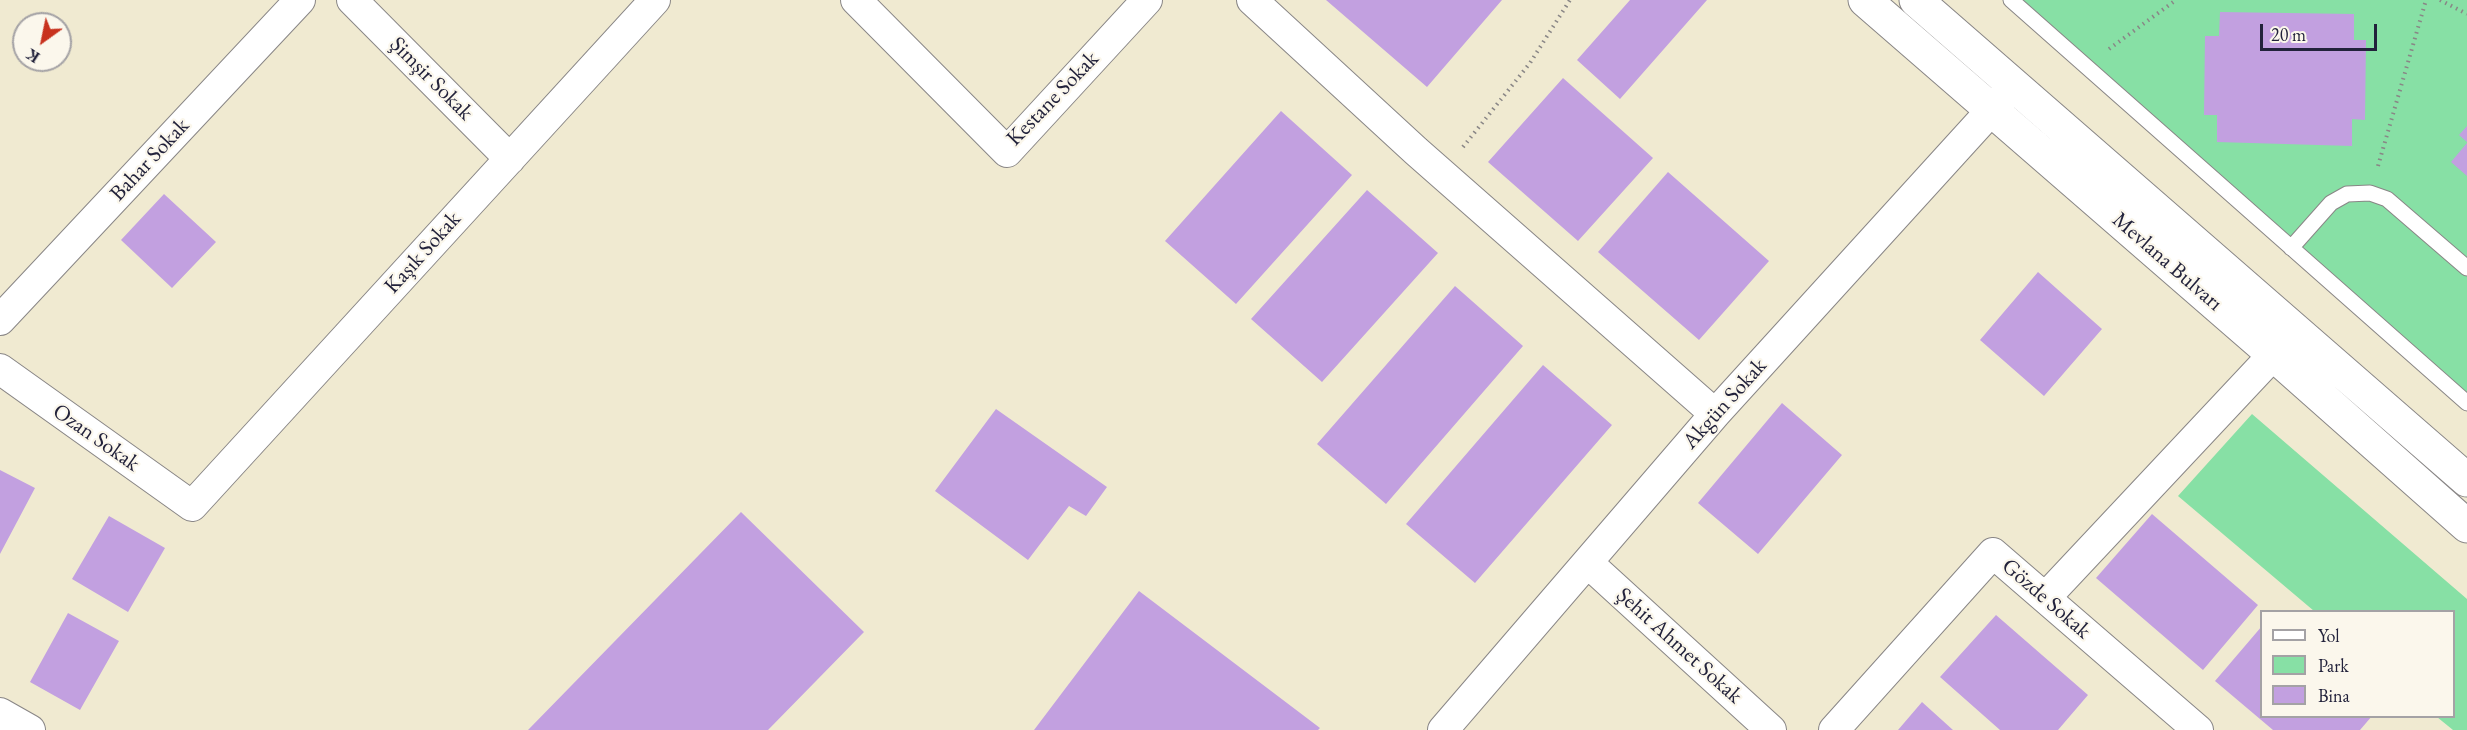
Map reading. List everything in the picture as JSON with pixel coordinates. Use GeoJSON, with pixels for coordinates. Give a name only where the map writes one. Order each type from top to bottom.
{"type":"FeatureCollection","features":[{"type":"Feature","properties":{"kind":"street","name":"Bahar Sokak"},"geometry":{"type":"LineString","coordinates":[[0,320],[300,0]]}},
{"type":"Feature","properties":{"kind":"street","name":"Şimşir Sokak"},"geometry":{"type":"LineString","coordinates":[[352,0],[510,159]]}},
{"type":"Feature","properties":{"kind":"street","name":"Kaşık Sokak"},"geometry":{"type":"LineString","coordinates":[[192,506],[655,0]]}},
{"type":"Feature","properties":{"kind":"street","name":"Kestane Sokak"},"geometry":{"type":"LineString","coordinates":[[856,0],[1007,152],[1147,0]]}},
{"type":"Feature","properties":{"kind":"street"},"geometry":{"type":"LineString","coordinates":[[1252,0],[1443,174],[1715,414]]}},
{"type":"Feature","properties":{"kind":"street","name":"Mevlana Bulvarı"},"geometry":{"type":"LineString","coordinates":[[1865,0],[2467,526]]}},
{"type":"Feature","properties":{"kind":"street","name":"Mevlana Bulvarı"},"geometry":{"type":"LineString","coordinates":[[1916,0],[2467,480]]}},
{"type":"Feature","properties":{"kind":"street","name":"Akgün Sokak"},"geometry":{"type":"LineString","coordinates":[[1443,730],[1715,414],[2014,86]]}},
{"type":"Feature","properties":{"kind":"street"},"geometry":{"type":"LineString","coordinates":[[2046,597],[2296,330]]}},
{"type":"Feature","properties":{"kind":"street","name":"Ozan Sokak"},"geometry":{"type":"LineString","coordinates":[[0,369],[192,506]]}},
{"type":"Feature","properties":{"kind":"street","name":"Gözde Sokak"},"geometry":{"type":"LineString","coordinates":[[1834,730],[1993,553],[2198,730]]}},
{"type":"Feature","properties":{"kind":"street","name":"Şehit Ahmet Sokak"},"geometry":{"type":"LineString","coordinates":[[1588,562],[1771,730]]}},
{"type":"Feature","properties":{"kind":"street"},"geometry":{"type":"LineString","coordinates":[[0,713],[30,730]]}},
{"type":"Feature","properties":{"kind":"lane"},"geometry":{"type":"LineString","coordinates":[[2011,0],[2467,403]]}},
{"type":"Feature","properties":{"kind":"lane"},"geometry":{"type":"LineString","coordinates":[[2291,248],[2331,203],[2347,194],[2370,193],[2387,199],[2467,268]]}},
{"type":"Feature","properties":{"kind":"path"},"geometry":{"type":"LineString","coordinates":[[1443,174],[1530,63],[1570,0]]}},
{"type":"Feature","properties":{"kind":"path"},"geometry":{"type":"LineString","coordinates":[[2086,66],[2176,0]]}},
{"type":"Feature","properties":{"kind":"path"},"geometry":{"type":"LineString","coordinates":[[2370,193],[2426,0]]}},
{"type":"Feature","properties":{"kind":"path"},"geometry":{"type":"LineString","coordinates":[[2440,0],[2467,14]]}},
{"type":"Feature","properties":{"kind":"green space"},"geometry":{"type":"Polygon","coordinates":[[[2011,0],[2467,0],[2467,403],[2011,0]]]}},
{"type":"Feature","properties":{"kind":"green space"},"geometry":{"type":"Polygon","coordinates":[[[2252,414],[2467,599],[2467,730],[2453,730],[2438,718],[2455,718],[2455,610],[2313,610],[2178,496],[2252,414]]]}},
{"type":"Feature","properties":{"kind":"building"},"geometry":{"type":"Polygon","coordinates":[[[1326,0],[1502,0],[1427,87],[1326,0]]]}},
{"type":"Feature","properties":{"kind":"building"},"geometry":{"type":"Polygon","coordinates":[[[1630,0],[1707,0],[1620,99],[1577,60],[1630,0]]]}},
{"type":"Feature","properties":{"kind":"building"},"geometry":{"type":"Polygon","coordinates":[[[2220,12],[2354,14],[2354,40],[2366,40],[2365,120],[2352,119],[2352,146],[2217,142],[2217,115],[2204,115],[2205,36],[2219,36],[2220,12]]]}},
{"type":"Feature","properties":{"kind":"building"},"geometry":{"type":"Polygon","coordinates":[[[1563,78],[1653,158],[1578,241],[1488,162],[1563,78]]]}},
{"type":"Feature","properties":{"kind":"building"},"geometry":{"type":"Polygon","coordinates":[[[1281,111],[1352,175],[1236,304],[1165,241],[1281,111]]]}},
{"type":"Feature","properties":{"kind":"building"},"geometry":{"type":"Polygon","coordinates":[[[2467,126],[2467,142],[2459,135],[2467,126]]]}},
{"type":"Feature","properties":{"kind":"building"},"geometry":{"type":"Polygon","coordinates":[[[2467,143],[2467,176],[2451,162],[2467,143]]]}},
{"type":"Feature","properties":{"kind":"building"},"geometry":{"type":"Polygon","coordinates":[[[1668,172],[1769,261],[1699,340],[1598,252],[1668,172]]]}},
{"type":"Feature","properties":{"kind":"building"},"geometry":{"type":"Polygon","coordinates":[[[1367,190],[1438,253],[1322,382],[1251,319],[1367,190]]]}},
{"type":"Feature","properties":{"kind":"building"},"geometry":{"type":"Polygon","coordinates":[[[164,194],[216,242],[172,288],[121,240],[164,194]]]}},
{"type":"Feature","properties":{"kind":"building"},"geometry":{"type":"Polygon","coordinates":[[[2038,272],[2102,329],[2044,396],[1980,340],[2038,272]]]}},
{"type":"Feature","properties":{"kind":"building"},"geometry":{"type":"Polygon","coordinates":[[[1455,286],[1523,346],[1386,504],[1317,444],[1455,286]]]}},
{"type":"Feature","properties":{"kind":"building"},"geometry":{"type":"Polygon","coordinates":[[[1543,365],[1612,425],[1475,583],[1406,524],[1543,365]]]}},
{"type":"Feature","properties":{"kind":"building"},"geometry":{"type":"Polygon","coordinates":[[[1782,403],[1842,455],[1758,554],[1698,503],[1782,403]]]}},
{"type":"Feature","properties":{"kind":"building"},"geometry":{"type":"Polygon","coordinates":[[[996,409],[1107,487],[1086,516],[1069,506],[1028,560],[935,491],[996,409]]]}},
{"type":"Feature","properties":{"kind":"building"},"geometry":{"type":"Polygon","coordinates":[[[0,470],[35,488],[0,554],[0,470]]]}},
{"type":"Feature","properties":{"kind":"building"},"geometry":{"type":"Polygon","coordinates":[[[741,512],[864,632],[768,730],[528,730],[741,512]]]}},
{"type":"Feature","properties":{"kind":"building"},"geometry":{"type":"Polygon","coordinates":[[[2152,514],[2258,605],[2203,670],[2096,578],[2152,514]]]}},
{"type":"Feature","properties":{"kind":"building"},"geometry":{"type":"Polygon","coordinates":[[[109,516],[165,548],[128,612],[72,579],[109,516]]]}},
{"type":"Feature","properties":{"kind":"building"},"geometry":{"type":"Polygon","coordinates":[[[1139,591],[1320,728],[1318,730],[1034,730],[1139,591]]]}},
{"type":"Feature","properties":{"kind":"building"},"geometry":{"type":"Polygon","coordinates":[[[68,613],[119,641],[80,710],[30,682],[68,613]]]}},
{"type":"Feature","properties":{"kind":"building"},"geometry":{"type":"Polygon","coordinates":[[[1996,615],[2088,695],[2058,730],[2000,730],[1940,677],[1996,615]]]}},
{"type":"Feature","properties":{"kind":"building"},"geometry":{"type":"Polygon","coordinates":[[[2260,628],[2260,718],[2370,718],[2360,730],[2273,730],[2215,681],[2260,628]]]}},
{"type":"Feature","properties":{"kind":"building"},"geometry":{"type":"Polygon","coordinates":[[[1922,702],[1953,730],[1898,730],[1922,702]]]}}]}
